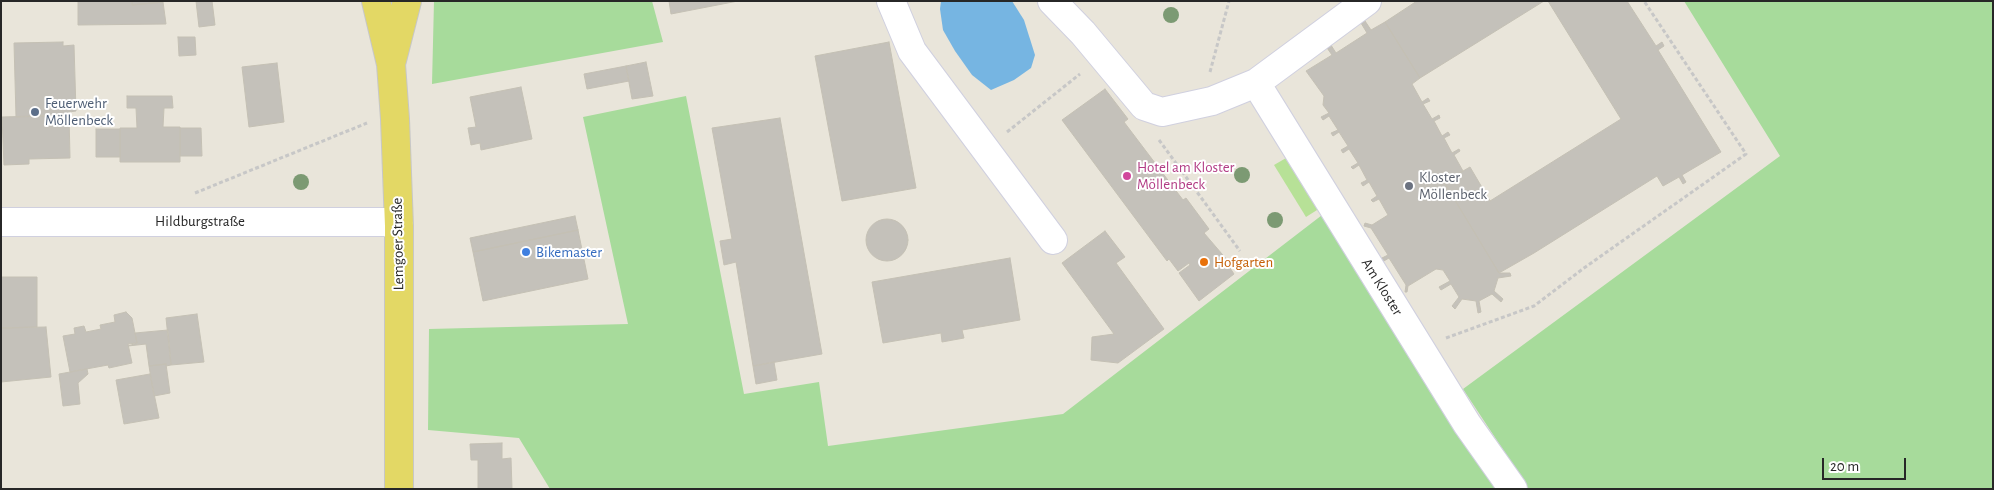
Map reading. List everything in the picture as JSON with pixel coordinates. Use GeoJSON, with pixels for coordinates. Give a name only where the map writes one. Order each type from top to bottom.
{"type":"FeatureCollection","features":[{"type":"Feature","properties":{"kind":"main road","name":"Lemgoer Straße"},"geometry":{"type":"LineString","coordinates":[[376,1],[391,64],[395,119],[399,226],[399,489]]}},
{"type":"Feature","properties":{"kind":"main road"},"geometry":{"type":"LineString","coordinates":[[391,64],[407,1]]}},
{"type":"Feature","properties":{"kind":"street"},"geometry":{"type":"LineString","coordinates":[[891,1],[912,51],[1053,240]]}},
{"type":"Feature","properties":{"kind":"street"},"geometry":{"type":"LineString","coordinates":[[1052,1],[1144,106],[1162,112],[1212,101],[1256,83],[1368,1]]}},
{"type":"Feature","properties":{"kind":"street","name":"Am Kloster"},"geometry":{"type":"LineString","coordinates":[[1256,83],[1467,424],[1513,489]]}},
{"type":"Feature","properties":{"kind":"street","name":"Hildburgstraße"},"geometry":{"type":"LineString","coordinates":[[1,222],[386,222],[399,226]]}},
{"type":"Feature","properties":{"kind":"path"},"geometry":{"type":"LineString","coordinates":[[1212,101],[1206,88],[1229,1]]}},
{"type":"Feature","properties":{"kind":"path"},"geometry":{"type":"LineString","coordinates":[[1420,348],[1534,306],[1584,268],[1746,154],[1644,1]]}},
{"type":"Feature","properties":{"kind":"path"},"geometry":{"type":"LineString","coordinates":[[984,149],[1102,56]]}},
{"type":"Feature","properties":{"kind":"path"},"geometry":{"type":"LineString","coordinates":[[1144,106],[1149,127],[1240,251]]}},
{"type":"Feature","properties":{"kind":"path"},"geometry":{"type":"LineString","coordinates":[[183,221],[187,196],[372,121],[395,119]]}},
{"type":"Feature","properties":{"kind":"green space"},"geometry":{"type":"Polygon","coordinates":[[[434,1],[652,1],[663,42],[432,84],[434,1]]]}},
{"type":"Feature","properties":{"kind":"green space"},"geometry":{"type":"Polygon","coordinates":[[[1684,1],[1993,1],[1993,489],[1529,489],[1463,389],[1780,156],[1684,1]]]}},
{"type":"Feature","properties":{"kind":"green space"},"geometry":{"type":"Polygon","coordinates":[[[686,96],[744,394],[819,382],[828,446],[1063,414],[1326,212],[1497,489],[550,489],[519,438],[428,430],[429,329],[628,324],[583,117],[686,96]]]}},
{"type":"Feature","properties":{"kind":"green space"},"geometry":{"type":"Polygon","coordinates":[[[1293,154],[1325,205],[1306,217],[1274,165],[1293,154]]]}},
{"type":"Feature","properties":{"kind":"water"},"geometry":{"type":"Polygon","coordinates":[[[941,1],[1012,1],[1024,20],[1035,55],[1031,68],[1014,80],[991,90],[972,75],[943,30],[940,9],[941,1]]]}},
{"type":"Feature","properties":{"kind":"building"},"geometry":{"type":"Polygon","coordinates":[[[78,1],[132,1],[132,5],[163,2],[166,24],[78,25],[78,1]]]}},
{"type":"Feature","properties":{"kind":"building"},"geometry":{"type":"Polygon","coordinates":[[[132,1],[163,1],[163,2],[132,5],[132,1]]]}},
{"type":"Feature","properties":{"kind":"building"},"geometry":{"type":"Polygon","coordinates":[[[196,1],[212,1],[215,25],[199,27],[196,1]]]}},
{"type":"Feature","properties":{"kind":"building"},"geometry":{"type":"Polygon","coordinates":[[[669,1],[738,1],[671,14],[669,1]]]}},
{"type":"Feature","properties":{"kind":"building"},"geometry":{"type":"Polygon","coordinates":[[[1417,1],[1544,1],[1420,78],[1385,22],[1417,1]]]}},
{"type":"Feature","properties":{"kind":"building"},"geometry":{"type":"Polygon","coordinates":[[[1548,1],[1627,1],[1656,46],[1662,42],[1664,46],[1658,50],[1721,152],[1682,175],[1686,182],[1683,184],[1679,177],[1663,186],[1657,176],[1499,273],[1444,182],[1470,167],[1490,201],[1621,119],[1548,1]]]}},
{"type":"Feature","properties":{"kind":"building"},"geometry":{"type":"Polygon","coordinates":[[[1365,21],[1371,30],[1385,22],[1420,78],[1412,84],[1422,102],[1428,98],[1430,101],[1423,104],[1432,119],[1439,115],[1440,118],[1434,121],[1442,136],[1448,132],[1450,135],[1444,138],[1452,153],[1459,149],[1460,151],[1454,155],[1463,171],[1444,182],[1499,273],[1510,273],[1511,276],[1498,278],[1494,291],[1503,299],[1501,302],[1492,294],[1479,301],[1481,312],[1478,313],[1476,301],[1462,299],[1455,309],[1452,306],[1459,297],[1451,284],[1441,290],[1439,287],[1450,281],[1443,270],[1436,269],[1408,286],[1407,292],[1405,292],[1406,285],[1389,258],[1382,262],[1380,259],[1388,255],[1371,228],[1364,226],[1365,223],[1372,225],[1388,215],[1379,199],[1373,202],[1371,200],[1377,196],[1369,182],[1363,186],[1361,183],[1367,180],[1359,165],[1353,169],[1351,167],[1358,163],[1349,149],[1343,153],[1341,150],[1348,146],[1339,132],[1333,136],[1331,133],[1338,130],[1329,116],[1323,120],[1321,117],[1329,113],[1323,105],[1324,96],[1306,71],[1332,55],[1325,45],[1329,42],[1336,53],[1367,33],[1361,23],[1365,21]]]}},
{"type":"Feature","properties":{"kind":"building"},"geometry":{"type":"Polygon","coordinates":[[[178,37],[195,37],[196,55],[179,56],[178,37]]]}},
{"type":"Feature","properties":{"kind":"building"},"geometry":{"type":"Polygon","coordinates":[[[63,42],[63,46],[74,45],[76,111],[69,112],[69,115],[16,117],[14,43],[63,42]]]}},
{"type":"Feature","properties":{"kind":"building"},"geometry":{"type":"Polygon","coordinates":[[[889,42],[916,188],[842,201],[815,56],[889,42]]]}},
{"type":"Feature","properties":{"kind":"building"},"geometry":{"type":"Polygon","coordinates":[[[646,62],[653,96],[632,99],[626,66],[646,62]]]}},
{"type":"Feature","properties":{"kind":"building"},"geometry":{"type":"Polygon","coordinates":[[[277,63],[284,122],[249,127],[242,67],[277,63]]]}},
{"type":"Feature","properties":{"kind":"building"},"geometry":{"type":"Polygon","coordinates":[[[626,66],[629,81],[587,89],[584,74],[626,66]]]}},
{"type":"Feature","properties":{"kind":"building"},"geometry":{"type":"Polygon","coordinates":[[[521,87],[532,139],[481,150],[480,143],[471,145],[468,128],[476,127],[470,97],[521,87]]]}},
{"type":"Feature","properties":{"kind":"building"},"geometry":{"type":"Polygon","coordinates":[[[1105,89],[1128,119],[1124,122],[1183,200],[1186,198],[1209,229],[1204,233],[1228,261],[1226,262],[1234,274],[1199,301],[1179,273],[1190,265],[1189,263],[1178,271],[1169,259],[1167,261],[1062,120],[1105,89]]]}},
{"type":"Feature","properties":{"kind":"building"},"geometry":{"type":"Polygon","coordinates":[[[127,96],[172,96],[173,108],[164,108],[163,127],[180,127],[180,162],[120,162],[120,128],[137,128],[136,108],[127,108],[127,96]]]}},
{"type":"Feature","properties":{"kind":"building"},"geometry":{"type":"Polygon","coordinates":[[[69,115],[70,158],[29,159],[29,164],[4,165],[2,117],[69,115]]]}},
{"type":"Feature","properties":{"kind":"building"},"geometry":{"type":"Polygon","coordinates":[[[780,118],[822,354],[753,366],[736,262],[724,265],[720,241],[732,239],[712,128],[780,118]]]}},
{"type":"Feature","properties":{"kind":"building"},"geometry":{"type":"Polygon","coordinates":[[[180,128],[201,128],[202,156],[180,156],[180,128]]]}},
{"type":"Feature","properties":{"kind":"building"},"geometry":{"type":"Polygon","coordinates":[[[96,129],[120,129],[120,157],[96,157],[96,129]]]}},
{"type":"Feature","properties":{"kind":"building"},"geometry":{"type":"Polygon","coordinates":[[[575,216],[578,230],[473,252],[470,238],[575,216]]]}},
{"type":"Feature","properties":{"kind":"building"},"geometry":{"type":"Polygon","coordinates":[[[887,219],[902,225],[908,240],[902,255],[887,261],[872,255],[866,240],[872,225],[887,219]]]}},
{"type":"Feature","properties":{"kind":"building"},"geometry":{"type":"Polygon","coordinates":[[[578,230],[588,279],[483,301],[473,252],[578,230]]]}},
{"type":"Feature","properties":{"kind":"building"},"geometry":{"type":"Polygon","coordinates":[[[1105,231],[1125,257],[1116,263],[1164,329],[1118,363],[1091,360],[1092,337],[1114,334],[1062,263],[1105,231]]]}},
{"type":"Feature","properties":{"kind":"building"},"geometry":{"type":"Polygon","coordinates":[[[1010,258],[1020,320],[962,330],[964,338],[942,342],[941,333],[883,343],[872,282],[1010,258]]]}},
{"type":"Feature","properties":{"kind":"building"},"geometry":{"type":"Polygon","coordinates":[[[1,277],[37,277],[37,327],[1,328],[1,277]]]}},
{"type":"Feature","properties":{"kind":"building"},"geometry":{"type":"Polygon","coordinates":[[[126,312],[132,318],[137,343],[128,344],[132,363],[109,368],[108,365],[70,372],[63,336],[75,334],[74,328],[84,326],[86,332],[101,329],[100,325],[115,322],[114,315],[126,312]]]}},
{"type":"Feature","properties":{"kind":"building"},"geometry":{"type":"Polygon","coordinates":[[[197,314],[204,362],[171,365],[166,318],[197,314]]]}},
{"type":"Feature","properties":{"kind":"building"},"geometry":{"type":"Polygon","coordinates":[[[46,327],[51,377],[1,382],[1,328],[46,327]]]}},
{"type":"Feature","properties":{"kind":"building"},"geometry":{"type":"Polygon","coordinates":[[[168,330],[171,365],[149,366],[146,344],[128,346],[137,343],[135,333],[168,330]]]}},
{"type":"Feature","properties":{"kind":"building"},"geometry":{"type":"Polygon","coordinates":[[[774,362],[777,380],[756,384],[753,366],[774,362]]]}},
{"type":"Feature","properties":{"kind":"building"},"geometry":{"type":"Polygon","coordinates":[[[166,364],[170,393],[154,396],[149,366],[166,364]]]}},
{"type":"Feature","properties":{"kind":"building"},"geometry":{"type":"Polygon","coordinates":[[[87,369],[88,374],[78,383],[80,404],[63,406],[59,374],[87,369]]]}},
{"type":"Feature","properties":{"kind":"building"},"geometry":{"type":"Polygon","coordinates":[[[150,374],[159,418],[124,424],[116,380],[150,374]]]}},
{"type":"Feature","properties":{"kind":"building"},"geometry":{"type":"Polygon","coordinates":[[[502,443],[502,459],[511,458],[512,489],[478,489],[478,460],[471,460],[470,444],[502,443]]]}},
{"type":"Feature","properties":{"kind":"place","name":"Feuerwehr Möllenbeck"},"geometry":{"type":"Point","coordinates":[35,112]}},
{"type":"Feature","properties":{"kind":"place","name":"Hotel am Kloster Möllenbeck"},"geometry":{"type":"Point","coordinates":[1127,176]}},
{"type":"Feature","properties":{"kind":"place","name":"Kloster Möllenbeck"},"geometry":{"type":"Point","coordinates":[1409,186]}},
{"type":"Feature","properties":{"kind":"place","name":"Bikemaster"},"geometry":{"type":"Point","coordinates":[526,252]}},
{"type":"Feature","properties":{"kind":"place","name":"Hofgarten"},"geometry":{"type":"Point","coordinates":[1204,262]}}]}
